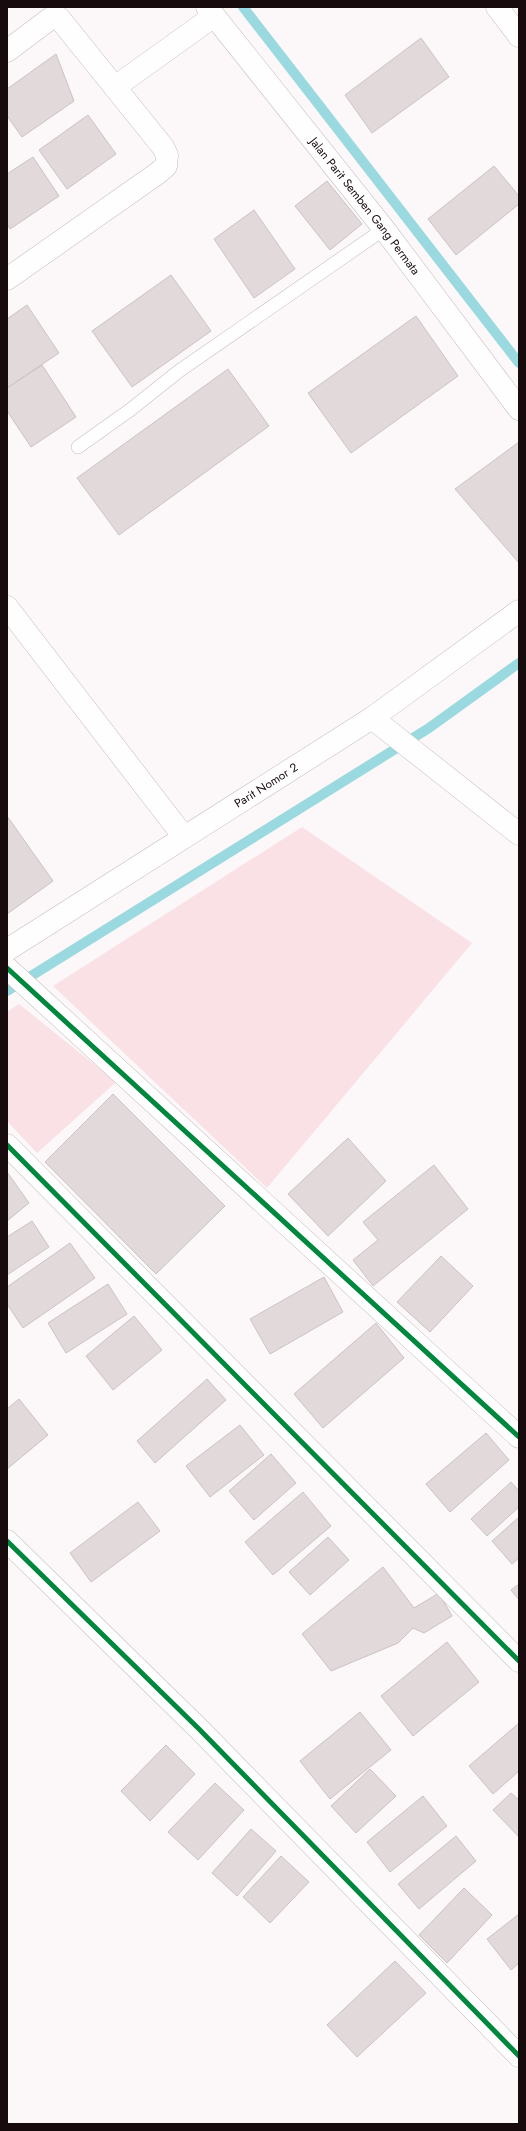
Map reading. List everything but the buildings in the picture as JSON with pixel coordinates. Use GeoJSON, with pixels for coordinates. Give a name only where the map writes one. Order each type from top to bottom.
{"type":"FeatureCollection","features":[{"type":"Feature","properties":{"kind":"street"},"geometry":{"type":"LineString","coordinates":[[497,7],[519,36]]}},
{"type":"Feature","properties":{"kind":"street"},"geometry":{"type":"LineString","coordinates":[[114,87],[210,12]]}},
{"type":"Feature","properties":{"kind":"street","name":"Jalan Parit Semben Gang Permata"},"geometry":{"type":"LineString","coordinates":[[210,12],[384,229],[519,409]]}},
{"type":"Feature","properties":{"kind":"street"},"geometry":{"type":"LineString","coordinates":[[7,51],[51,18],[59,18],[163,147],[167,155],[166,166],[7,278]]}},
{"type":"Feature","properties":{"kind":"street"},"geometry":{"type":"LineString","coordinates":[[7,607],[184,837]]}},
{"type":"Feature","properties":{"kind":"street","name":"Parit Nomor 2"},"geometry":{"type":"LineString","coordinates":[[7,950],[372,718],[519,610]]}},
{"type":"Feature","properties":{"kind":"street"},"geometry":{"type":"LineString","coordinates":[[372,718],[519,834]]}},
{"type":"Feature","properties":{"kind":"street"},"geometry":{"type":"LineString","coordinates":[[7,968],[519,1437]]}},
{"type":"Feature","properties":{"kind":"street"},"geometry":{"type":"LineString","coordinates":[[7,1145],[519,1661]]}},
{"type":"Feature","properties":{"kind":"street"},"geometry":{"type":"LineString","coordinates":[[7,1541],[199,1729],[519,2056]]}},
{"type":"Feature","properties":{"kind":"lane"},"geometry":{"type":"LineString","coordinates":[[78,447],[130,410],[179,371],[384,229]]}},
{"type":"Feature","properties":{"kind":"shaded area"},"geometry":{"type":"Polygon","coordinates":[[[302,827],[472,943],[267,1188],[53,986],[302,827]]]}},
{"type":"Feature","properties":{"kind":"shaded area"},"geometry":{"type":"Polygon","coordinates":[[[19,1004],[116,1082],[37,1153],[7,1121],[7,1012],[19,1004]]]}},
{"type":"Feature","properties":{"kind":"waterway"},"geometry":{"type":"LineString","coordinates":[[243,7],[519,363]]}},
{"type":"Feature","properties":{"kind":"waterway"},"geometry":{"type":"LineString","coordinates":[[7,991],[429,728],[519,663]]}},
{"type":"Feature","properties":{"kind":"cycle path"},"geometry":{"type":"LineString","coordinates":[[7,968],[519,1437]]}},
{"type":"Feature","properties":{"kind":"cycle path"},"geometry":{"type":"LineString","coordinates":[[7,1145],[519,1661]]}},
{"type":"Feature","properties":{"kind":"cycle path"},"geometry":{"type":"LineString","coordinates":[[7,1541],[199,1729],[519,2056]]}}]}
